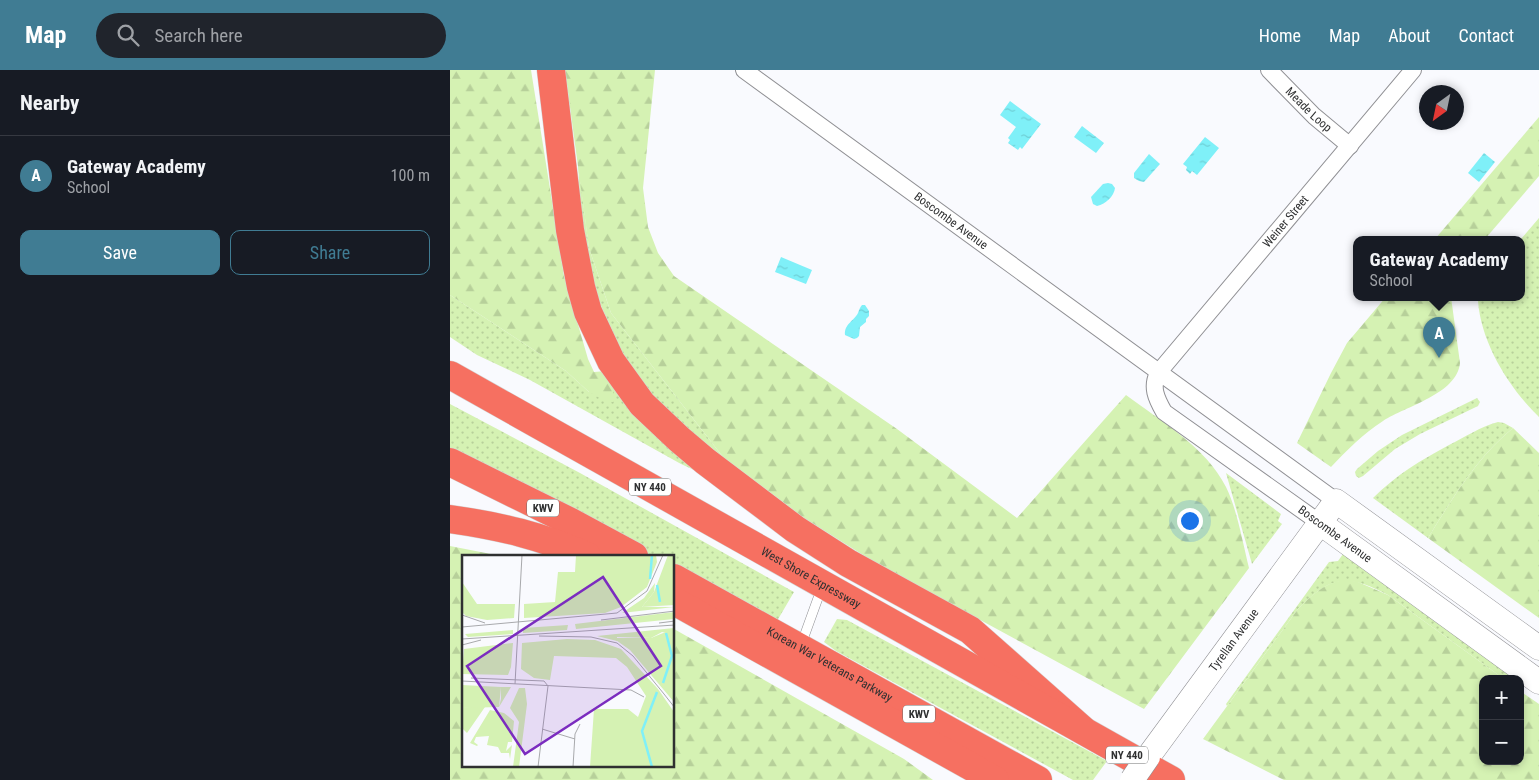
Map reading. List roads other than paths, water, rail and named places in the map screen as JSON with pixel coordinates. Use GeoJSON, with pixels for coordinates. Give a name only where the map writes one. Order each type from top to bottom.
{"type":"FeatureCollection","features":[{"type":"Feature","properties":{"kind":"highway"},"geometry":{"type":"LineString","coordinates":[[551,70],[570,230],[581,287],[588,312],[599,338],[611,361],[642,404],[678,439],[735,485],[795,529],[848,563],[970,630],[1083,730]]}},
{"type":"Feature","properties":{"kind":"highway","name":"West Shore Expressway"},"geometry":{"type":"LineString","coordinates":[[450,374],[1171,780]]}},
{"type":"Feature","properties":{"kind":"highway"},"geometry":{"type":"LineString","coordinates":[[450,379],[477,390]]}},
{"type":"Feature","properties":{"kind":"highway","name":"KWV"},"geometry":{"type":"LineString","coordinates":[[450,462],[571,522],[632,555]]}},
{"type":"Feature","properties":{"kind":"highway"},"geometry":{"type":"LineString","coordinates":[[450,519],[522,532],[585,555]]}},
{"type":"Feature","properties":{"kind":"highway","name":"Korean War Veterans Parkway"},"geometry":{"type":"LineString","coordinates":[[675,579],[1038,780]]}},
{"type":"Feature","properties":{"kind":"highway"},"geometry":{"type":"LineString","coordinates":[[675,602],[995,780]]}},
{"type":"Feature","properties":{"kind":"street","name":"Boscombe Avenue"},"geometry":{"type":"LineString","coordinates":[[744,70],[1158,373],[1539,648]]}},
{"type":"Feature","properties":{"kind":"street","name":"Meade Loop"},"geometry":{"type":"LineString","coordinates":[[1270,70],[1314,116],[1350,146]]}},
{"type":"Feature","properties":{"kind":"street","name":"Weiner Street"},"geometry":{"type":"LineString","coordinates":[[1158,373],[1413,70]]}},
{"type":"Feature","properties":{"kind":"street","name":"Boscombe Avenue"},"geometry":{"type":"LineString","coordinates":[[1158,373],[1154,388],[1157,401],[1164,412],[1539,682]]}},
{"type":"Feature","properties":{"kind":"street","name":"Tyrellan Avenue"},"geometry":{"type":"LineString","coordinates":[[1132,780],[1336,501]]}},
{"type":"Feature","properties":{"kind":"lane"},"geometry":{"type":"LineString","coordinates":[[800,648],[823,584]]}},
{"type":"Feature","properties":{"kind":"water"},"geometry":{"type":"Polygon","coordinates":[[[1010,101],[1041,124],[1022,149],[1020,147],[1018,150],[1008,143],[1010,140],[1008,138],[1016,127],[1000,115],[1010,101]]]}},
{"type":"Feature","properties":{"kind":"water"},"geometry":{"type":"Polygon","coordinates":[[[1082,126],[1104,143],[1096,153],[1074,137],[1082,126]]]}},
{"type":"Feature","properties":{"kind":"water"},"geometry":{"type":"Polygon","coordinates":[[[1205,137],[1219,148],[1197,175],[1192,171],[1190,174],[1186,170],[1187,167],[1183,164],[1205,137]]]}},
{"type":"Feature","properties":{"kind":"water"},"geometry":{"type":"Polygon","coordinates":[[[1484,153],[1495,162],[1479,182],[1468,173],[1484,153]]]}},
{"type":"Feature","properties":{"kind":"water"},"geometry":{"type":"Polygon","coordinates":[[[1149,154],[1160,164],[1144,182],[1139,181],[1134,178],[1134,173],[1149,154]]]}},
{"type":"Feature","properties":{"kind":"water"},"geometry":{"type":"Polygon","coordinates":[[[1103,184],[1112,184],[1115,188],[1111,197],[1100,205],[1093,204],[1091,197],[1103,184]]]}},
{"type":"Feature","properties":{"kind":"water"},"geometry":{"type":"Polygon","coordinates":[[[781,257],[812,270],[806,284],[775,272],[781,257]]]}},
{"type":"Feature","properties":{"kind":"water"},"geometry":{"type":"Polygon","coordinates":[[[862,305],[865,305],[869,311],[869,316],[860,327],[859,336],[854,339],[845,335],[845,331],[862,305]]]}},
{"type":"Feature","properties":{"kind":"place","name":"Gateway Academy"},"geometry":{"type":"Point","coordinates":[1439,358]}}]}
